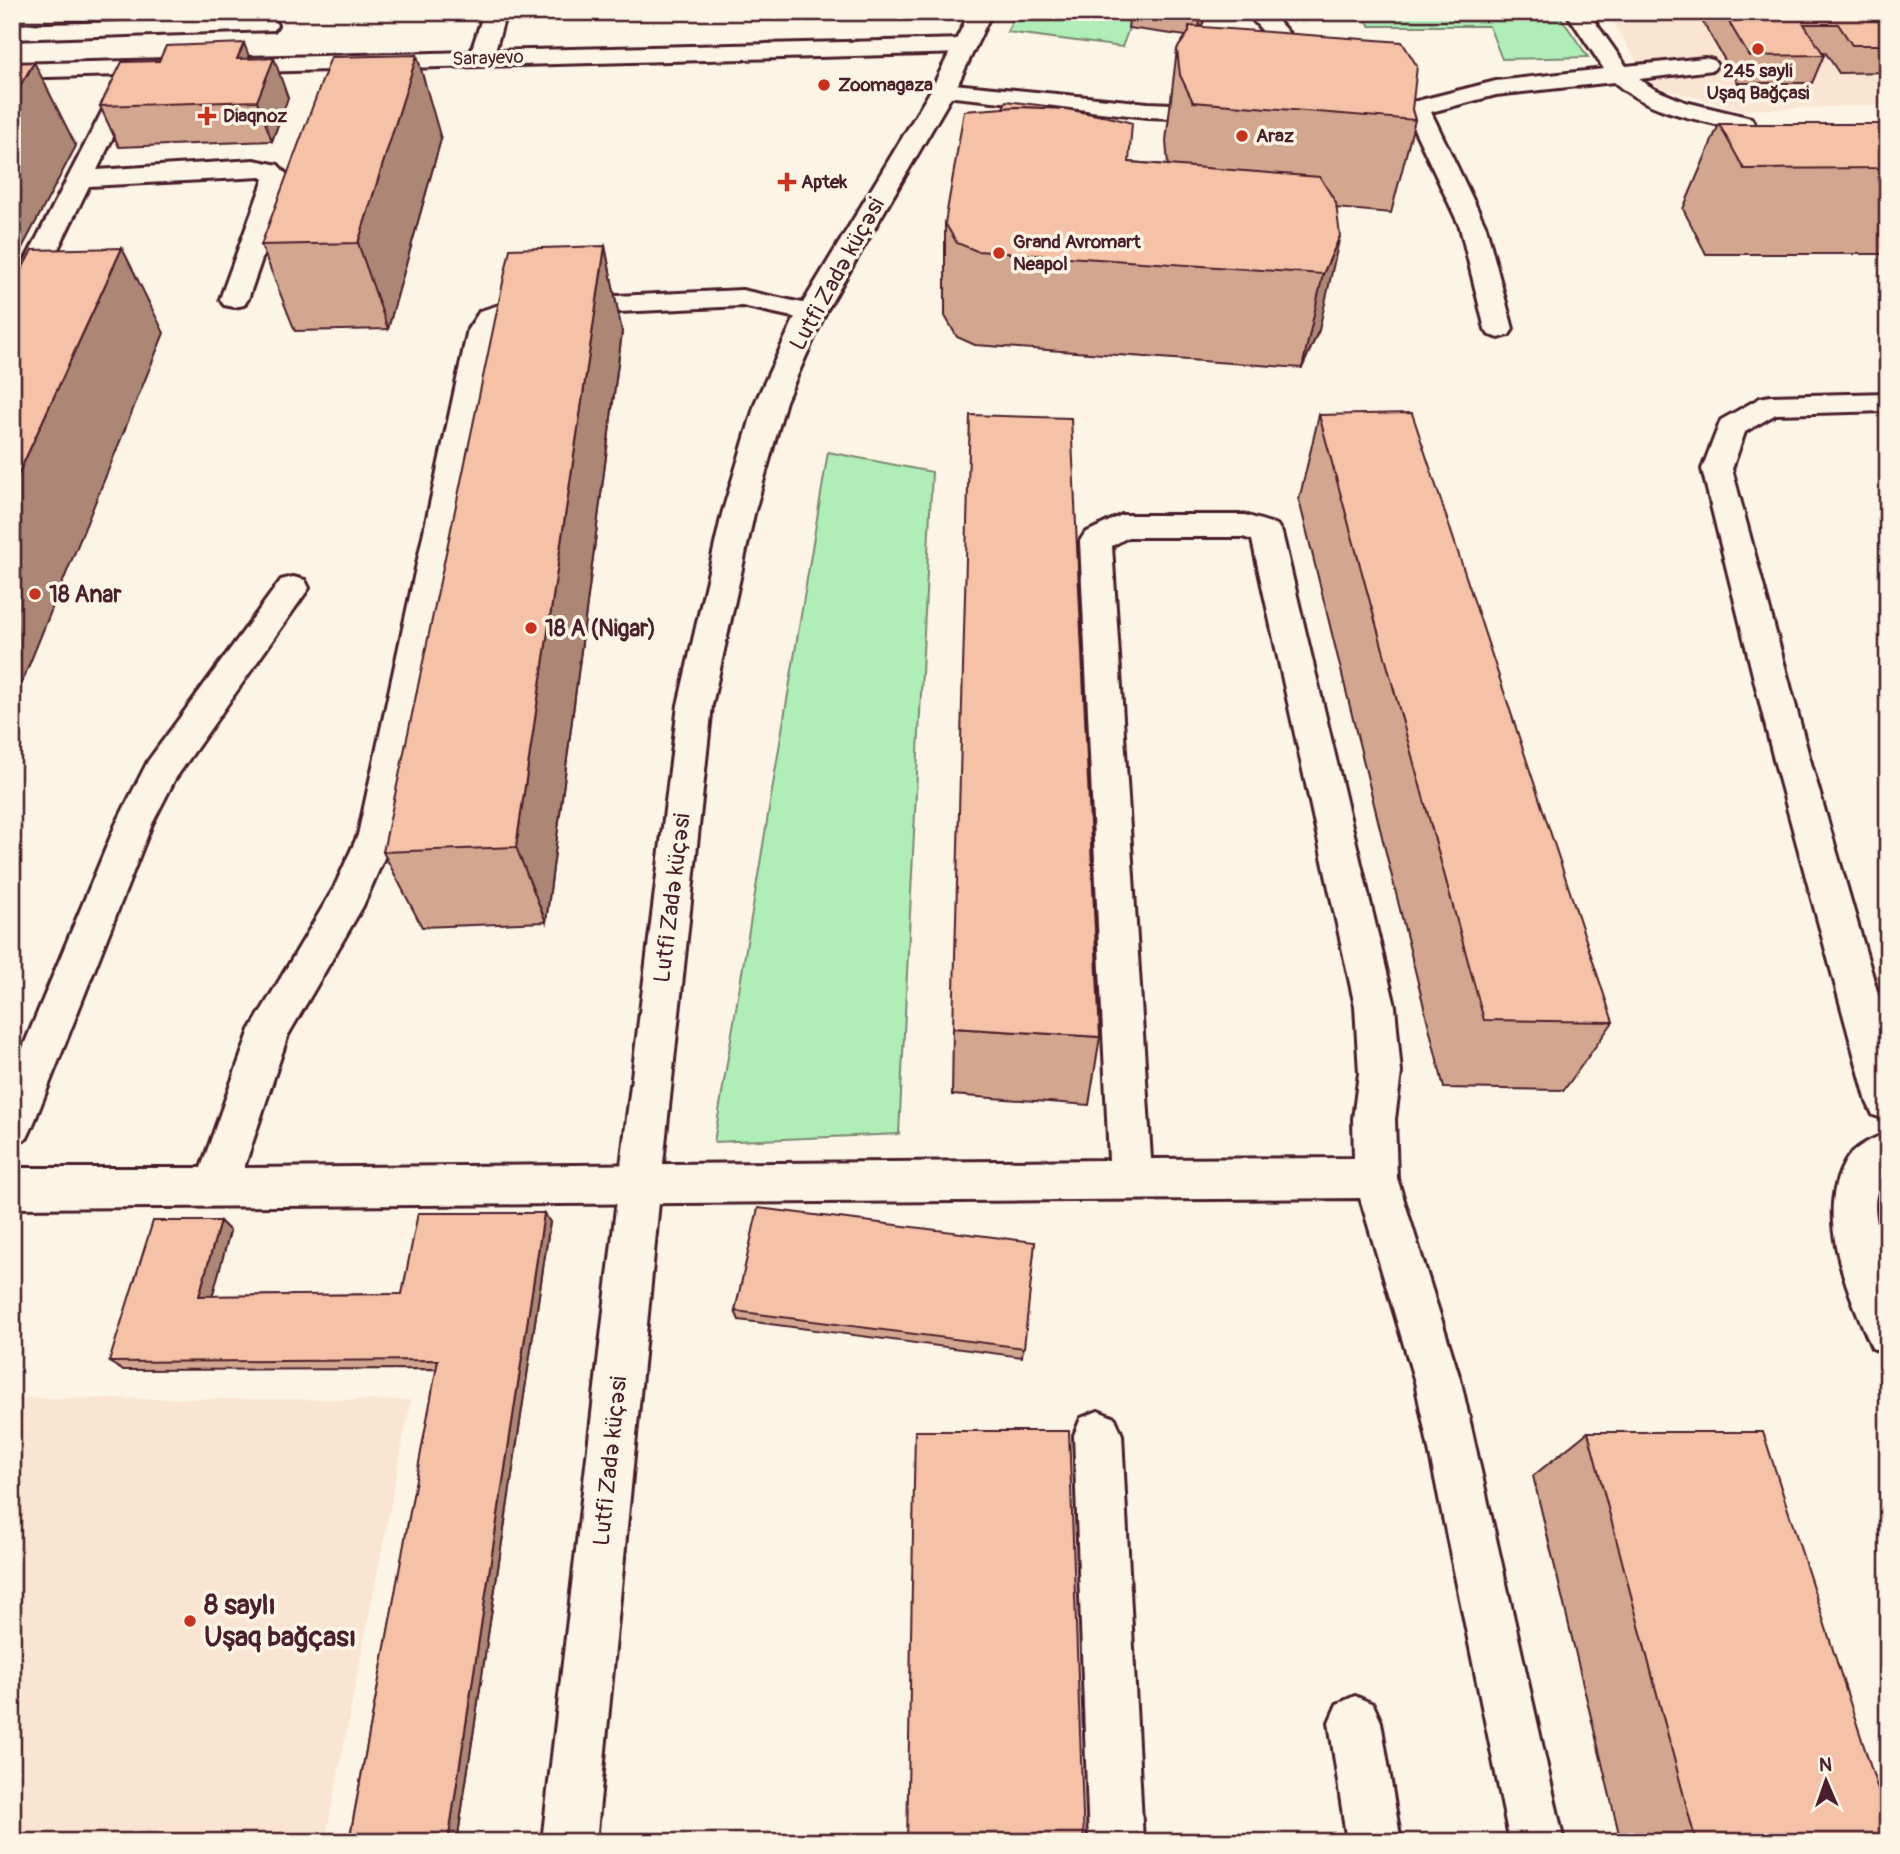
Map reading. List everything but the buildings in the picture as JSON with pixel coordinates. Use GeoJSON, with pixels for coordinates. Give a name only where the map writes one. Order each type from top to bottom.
{"type":"FeatureCollection","features":[{"type":"Feature","properties":{"kind":"main road"},"geometry":{"type":"LineString","coordinates":[[481,59],[495,12]]}},
{"type":"Feature","properties":{"kind":"main road"},"geometry":{"type":"LineString","coordinates":[[1257,12],[1264,24],[1321,82]]}},
{"type":"Feature","properties":{"kind":"main road"},"geometry":{"type":"LineString","coordinates":[[1577,12],[1619,74],[1634,89],[1651,98],[1742,123]]}},
{"type":"Feature","properties":{"kind":"main road"},"geometry":{"type":"LineString","coordinates":[[12,32],[268,19],[248,65]]}},
{"type":"Feature","properties":{"kind":"main road","name":"Sarayevo"},"geometry":{"type":"LineString","coordinates":[[12,71],[481,59],[976,21]]}},
{"type":"Feature","properties":{"kind":"main road","name":"Lutfi Zadə küçəsi"},"geometry":{"type":"LineString","coordinates":[[569,1842],[640,1182],[695,705],[745,489],[771,401],[811,313],[943,90],[976,21]]}},
{"type":"Feature","properties":{"kind":"main road"},"geometry":{"type":"LineString","coordinates":[[1341,109],[1417,108],[1496,88],[1705,65]]}},
{"type":"Feature","properties":{"kind":"main road"},"geometry":{"type":"LineString","coordinates":[[12,314],[136,68]]}},
{"type":"Feature","properties":{"kind":"main road"},"geometry":{"type":"LineString","coordinates":[[943,90],[1148,110],[1240,113]]}},
{"type":"Feature","properties":{"kind":"main road"},"geometry":{"type":"LineString","coordinates":[[1417,108],[1473,227],[1483,258],[1499,330]]}},
{"type":"Feature","properties":{"kind":"main road"},"geometry":{"type":"LineString","coordinates":[[80,178],[254,168],[269,170],[277,178],[234,299]]}},
{"type":"Feature","properties":{"kind":"main road"},"geometry":{"type":"LineString","coordinates":[[216,1188],[270,1030],[350,895],[376,835],[479,342],[490,317],[512,309],[743,298],[811,313]]}},
{"type":"Feature","properties":{"kind":"main road"},"geometry":{"type":"LineString","coordinates":[[1888,402],[1770,405],[1732,427],[1717,470],[1791,756],[1888,1102]]}},
{"type":"Feature","properties":{"kind":"main road"},"geometry":{"type":"LineString","coordinates":[[1131,1181],[1096,541],[1122,526],[1245,526],[1266,533],[1375,1006],[1380,1073],[1374,1119],[1376,1178],[1438,1382],[1537,1842]]}},
{"type":"Feature","properties":{"kind":"main road"},"geometry":{"type":"LineString","coordinates":[[12,1125],[134,824],[162,771],[293,588]]}},
{"type":"Feature","properties":{"kind":"main road"},"geometry":{"type":"LineString","coordinates":[[1888,1152],[1862,1173],[1852,1213],[1870,1284],[1888,1332]]}},
{"type":"Feature","properties":{"kind":"main road"},"geometry":{"type":"LineString","coordinates":[[12,1188],[1376,1178]]}},
{"type":"Feature","properties":{"kind":"main road"},"geometry":{"type":"LineString","coordinates":[[1098,1435],[1116,1842]]}},
{"type":"Feature","properties":{"kind":"main road"},"geometry":{"type":"LineString","coordinates":[[1355,1722],[1374,1842]]}},
{"type":"Feature","properties":{"kind":"shaded area","name":"245 sayli Uşaq Bağçasi"},"geometry":{"type":"Polygon","coordinates":[[[1607,12],[1888,12],[1888,105],[1742,110],[1650,85],[1607,12]]]}},
{"type":"Feature","properties":{"kind":"shaded area","name":"8 saylı Uşaq bağçası"},"geometry":{"type":"Polygon","coordinates":[[[12,1398],[411,1400],[325,1842],[12,1842],[12,1398]]]}},
{"type":"Feature","properties":{"kind":"green space"},"geometry":{"type":"Polygon","coordinates":[[[1017,12],[1135,12],[1122,47],[1007,32],[1017,12]]]}},
{"type":"Feature","properties":{"kind":"green space"},"geometry":{"type":"Polygon","coordinates":[[[1360,12],[1557,12],[1588,57],[1502,59],[1489,26],[1370,26],[1360,12]]]}},
{"type":"Feature","properties":{"kind":"green space"},"geometry":{"type":"Polygon","coordinates":[[[828,452],[932,472],[899,1134],[714,1142],[828,452]]]}},
{"type":"Feature","properties":{"kind":"place","name":"245 sayli Uşaq Bağçasi"},"geometry":{"type":"Point","coordinates":[1758,49]}},
{"type":"Feature","properties":{"kind":"place","name":"Zoomagaza"},"geometry":{"type":"Point","coordinates":[824,85]}},
{"type":"Feature","properties":{"kind":"place","name":"Diaqnoz"},"geometry":{"type":"Point","coordinates":[207,116]}},
{"type":"Feature","properties":{"kind":"place","name":"Araz"},"geometry":{"type":"Point","coordinates":[1242,136]}},
{"type":"Feature","properties":{"kind":"place","name":"Aptek"},"geometry":{"type":"Point","coordinates":[787,182]}},
{"type":"Feature","properties":{"kind":"place","name":"Grand Avromart Neapol"},"geometry":{"type":"Point","coordinates":[999,253]}},
{"type":"Feature","properties":{"kind":"place","name":"18 Anar"},"geometry":{"type":"Point","coordinates":[35,594]}},
{"type":"Feature","properties":{"kind":"place","name":"18 A (Nigar)"},"geometry":{"type":"Point","coordinates":[531,628]}},
{"type":"Feature","properties":{"kind":"place","name":"8 saylı Uşaq bağçası"},"geometry":{"type":"Point","coordinates":[190,1621]}}]}
